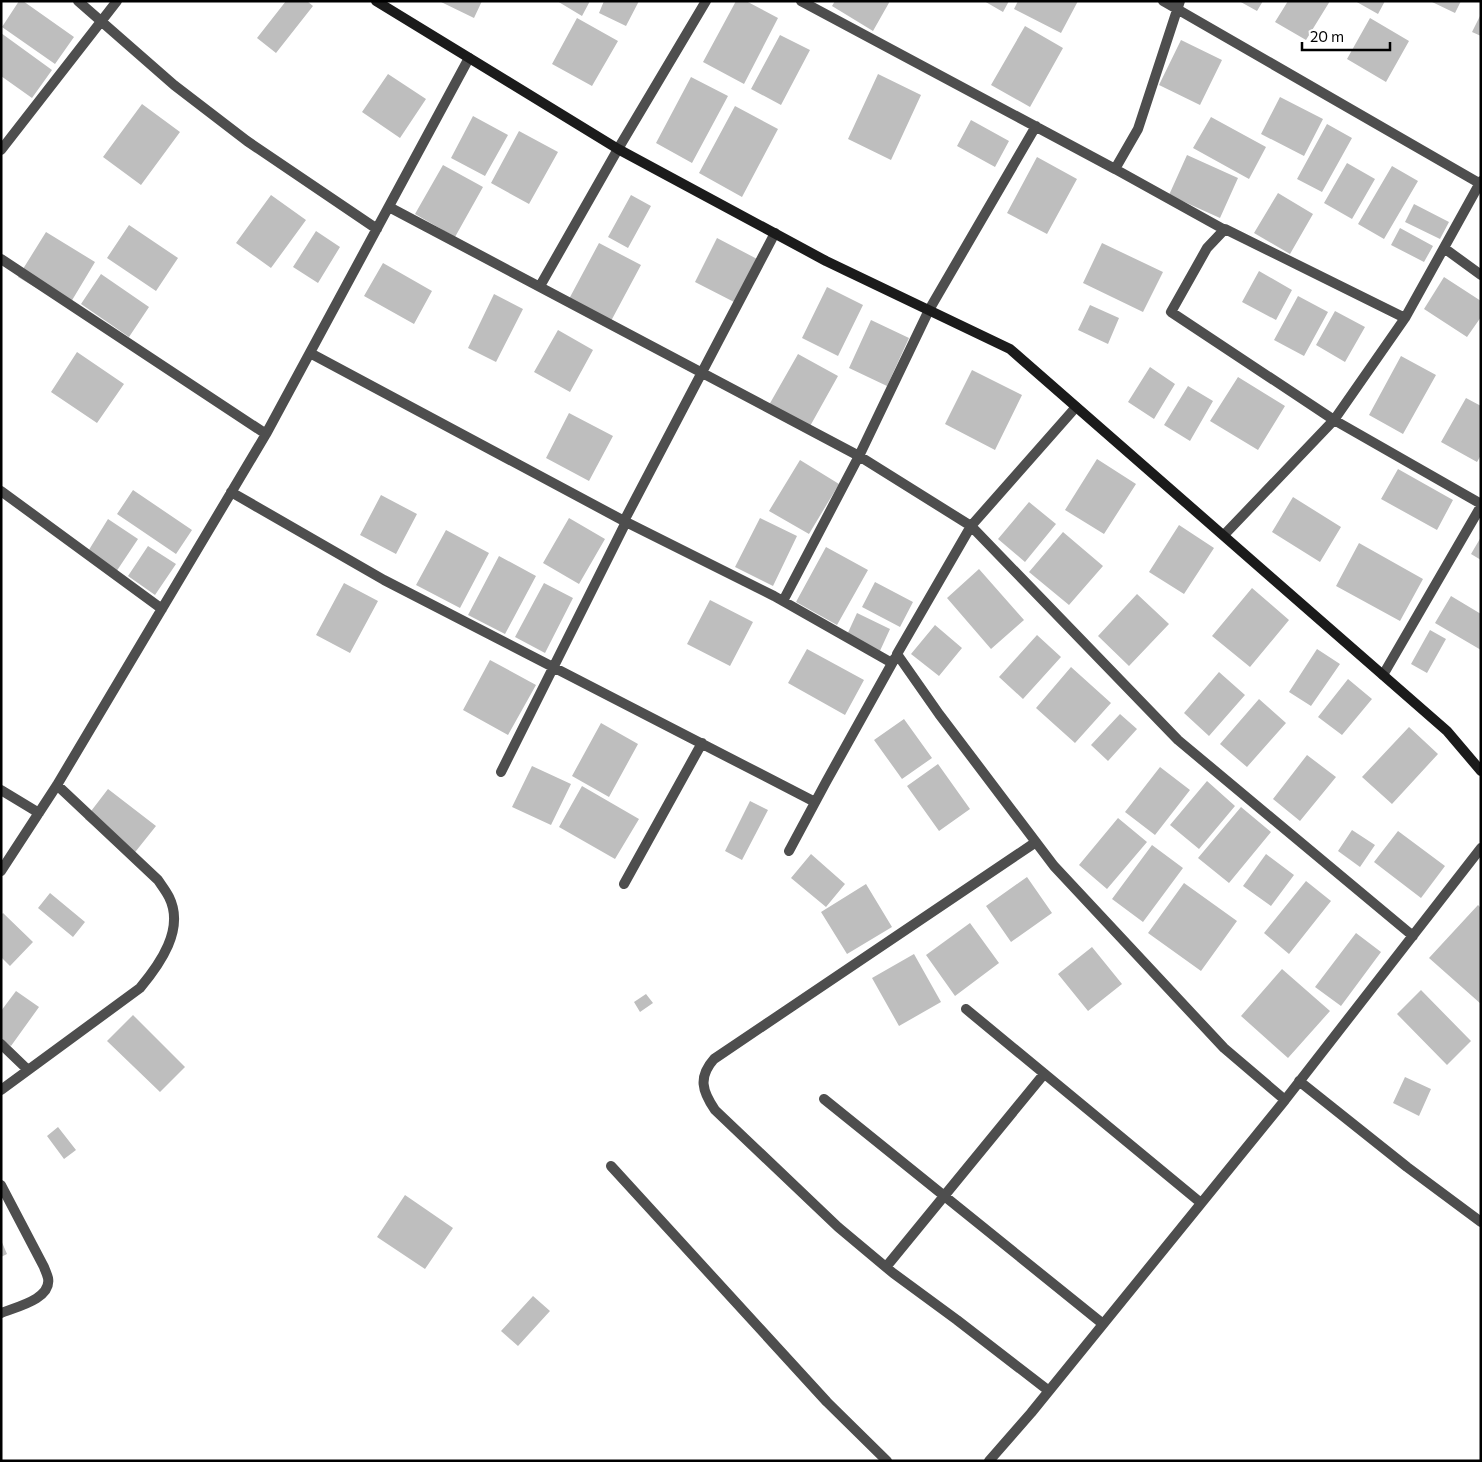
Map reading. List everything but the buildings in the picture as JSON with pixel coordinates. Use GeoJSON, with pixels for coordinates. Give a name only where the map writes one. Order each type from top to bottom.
{"type":"FeatureCollection","features":[{"type":"Feature","properties":{"kind":"street"},"geometry":{"type":"LineString","coordinates":[[78,1],[174,85],[247,141],[378,229]]}},
{"type":"Feature","properties":{"kind":"street"},"geometry":{"type":"LineString","coordinates":[[1,150],[117,1]]}},
{"type":"Feature","properties":{"kind":"street"},"geometry":{"type":"LineString","coordinates":[[376,1],[618,149],[826,261],[1010,349],[1447,731],[1481,771]]}},
{"type":"Feature","properties":{"kind":"street"},"geometry":{"type":"LineString","coordinates":[[540,286],[618,149],[706,1]]}},
{"type":"Feature","properties":{"kind":"street"},"geometry":{"type":"LineString","coordinates":[[801,1],[1114,168],[1225,230],[1405,318]]}},
{"type":"Feature","properties":{"kind":"street"},"geometry":{"type":"LineString","coordinates":[[1163,1],[1179,5],[1480,182],[1405,318],[1334,420],[1224,535]]}},
{"type":"Feature","properties":{"kind":"street"},"geometry":{"type":"LineString","coordinates":[[1114,168],[1138,129],[1179,5]]}},
{"type":"Feature","properties":{"kind":"street"},"geometry":{"type":"LineString","coordinates":[[1,871],[56,785],[266,434],[469,58]]}},
{"type":"Feature","properties":{"kind":"street"},"geometry":{"type":"LineString","coordinates":[[782,601],[859,456],[929,310],[1036,126]]}},
{"type":"Feature","properties":{"kind":"street"},"geometry":{"type":"LineString","coordinates":[[389,207],[859,456],[971,526],[1178,740],[1413,936]]}},
{"type":"Feature","properties":{"kind":"street"},"geometry":{"type":"LineString","coordinates":[[1225,230],[1207,248],[1170,312],[1334,420],[1481,505],[1383,675]]}},
{"type":"Feature","properties":{"kind":"street"},"geometry":{"type":"LineString","coordinates":[[500,772],[625,522],[775,233]]}},
{"type":"Feature","properties":{"kind":"street"},"geometry":{"type":"LineString","coordinates":[[1444,248],[1481,275]]}},
{"type":"Feature","properties":{"kind":"street"},"geometry":{"type":"LineString","coordinates":[[1,259],[266,434]]}},
{"type":"Feature","properties":{"kind":"street"},"geometry":{"type":"LineString","coordinates":[[310,353],[625,522],[895,659],[1054,866],[1224,1048],[1285,1100]]}},
{"type":"Feature","properties":{"kind":"street"},"geometry":{"type":"LineString","coordinates":[[790,851],[815,802],[971,526],[1076,407]]}},
{"type":"Feature","properties":{"kind":"street"},"geometry":{"type":"LineString","coordinates":[[1,491],[162,609]]}},
{"type":"Feature","properties":{"kind":"street"},"geometry":{"type":"LineString","coordinates":[[231,492],[384,580],[815,802]]}},
{"type":"Feature","properties":{"kind":"street"},"geometry":{"type":"LineString","coordinates":[[624,884],[702,743]]}},
{"type":"Feature","properties":{"kind":"street"},"geometry":{"type":"LineString","coordinates":[[1,1090],[140,988],[154,972],[170,944],[175,920],[170,898],[158,880],[56,785]]}},
{"type":"Feature","properties":{"kind":"street"},"geometry":{"type":"LineString","coordinates":[[1,790],[39,813]]}},
{"type":"Feature","properties":{"kind":"street"},"geometry":{"type":"LineString","coordinates":[[1036,842],[714,1059],[703,1075],[703,1086],[708,1100],[715,1110],[838,1226],[886,1267],[1048,1391]]}},
{"type":"Feature","properties":{"kind":"street"},"geometry":{"type":"LineString","coordinates":[[989,1461],[1285,1100],[1481,848]]}},
{"type":"Feature","properties":{"kind":"street"},"geometry":{"type":"LineString","coordinates":[[966,1009],[1201,1203]]}},
{"type":"Feature","properties":{"kind":"street"},"geometry":{"type":"LineString","coordinates":[[1,1044],[28,1070]]}},
{"type":"Feature","properties":{"kind":"street"},"geometry":{"type":"LineString","coordinates":[[886,1267],[1044,1074]]}},
{"type":"Feature","properties":{"kind":"street"},"geometry":{"type":"LineString","coordinates":[[1299,1081],[1407,1167],[1481,1222]]}},
{"type":"Feature","properties":{"kind":"street"},"geometry":{"type":"LineString","coordinates":[[824,1099],[1103,1324]]}},
{"type":"Feature","properties":{"kind":"street"},"geometry":{"type":"LineString","coordinates":[[611,1166],[827,1402],[887,1461]]}},
{"type":"Feature","properties":{"kind":"street"},"geometry":{"type":"LineString","coordinates":[[1,1185],[44,1267],[48,1279],[47,1288],[41,1296],[1,1313]]}}]}
